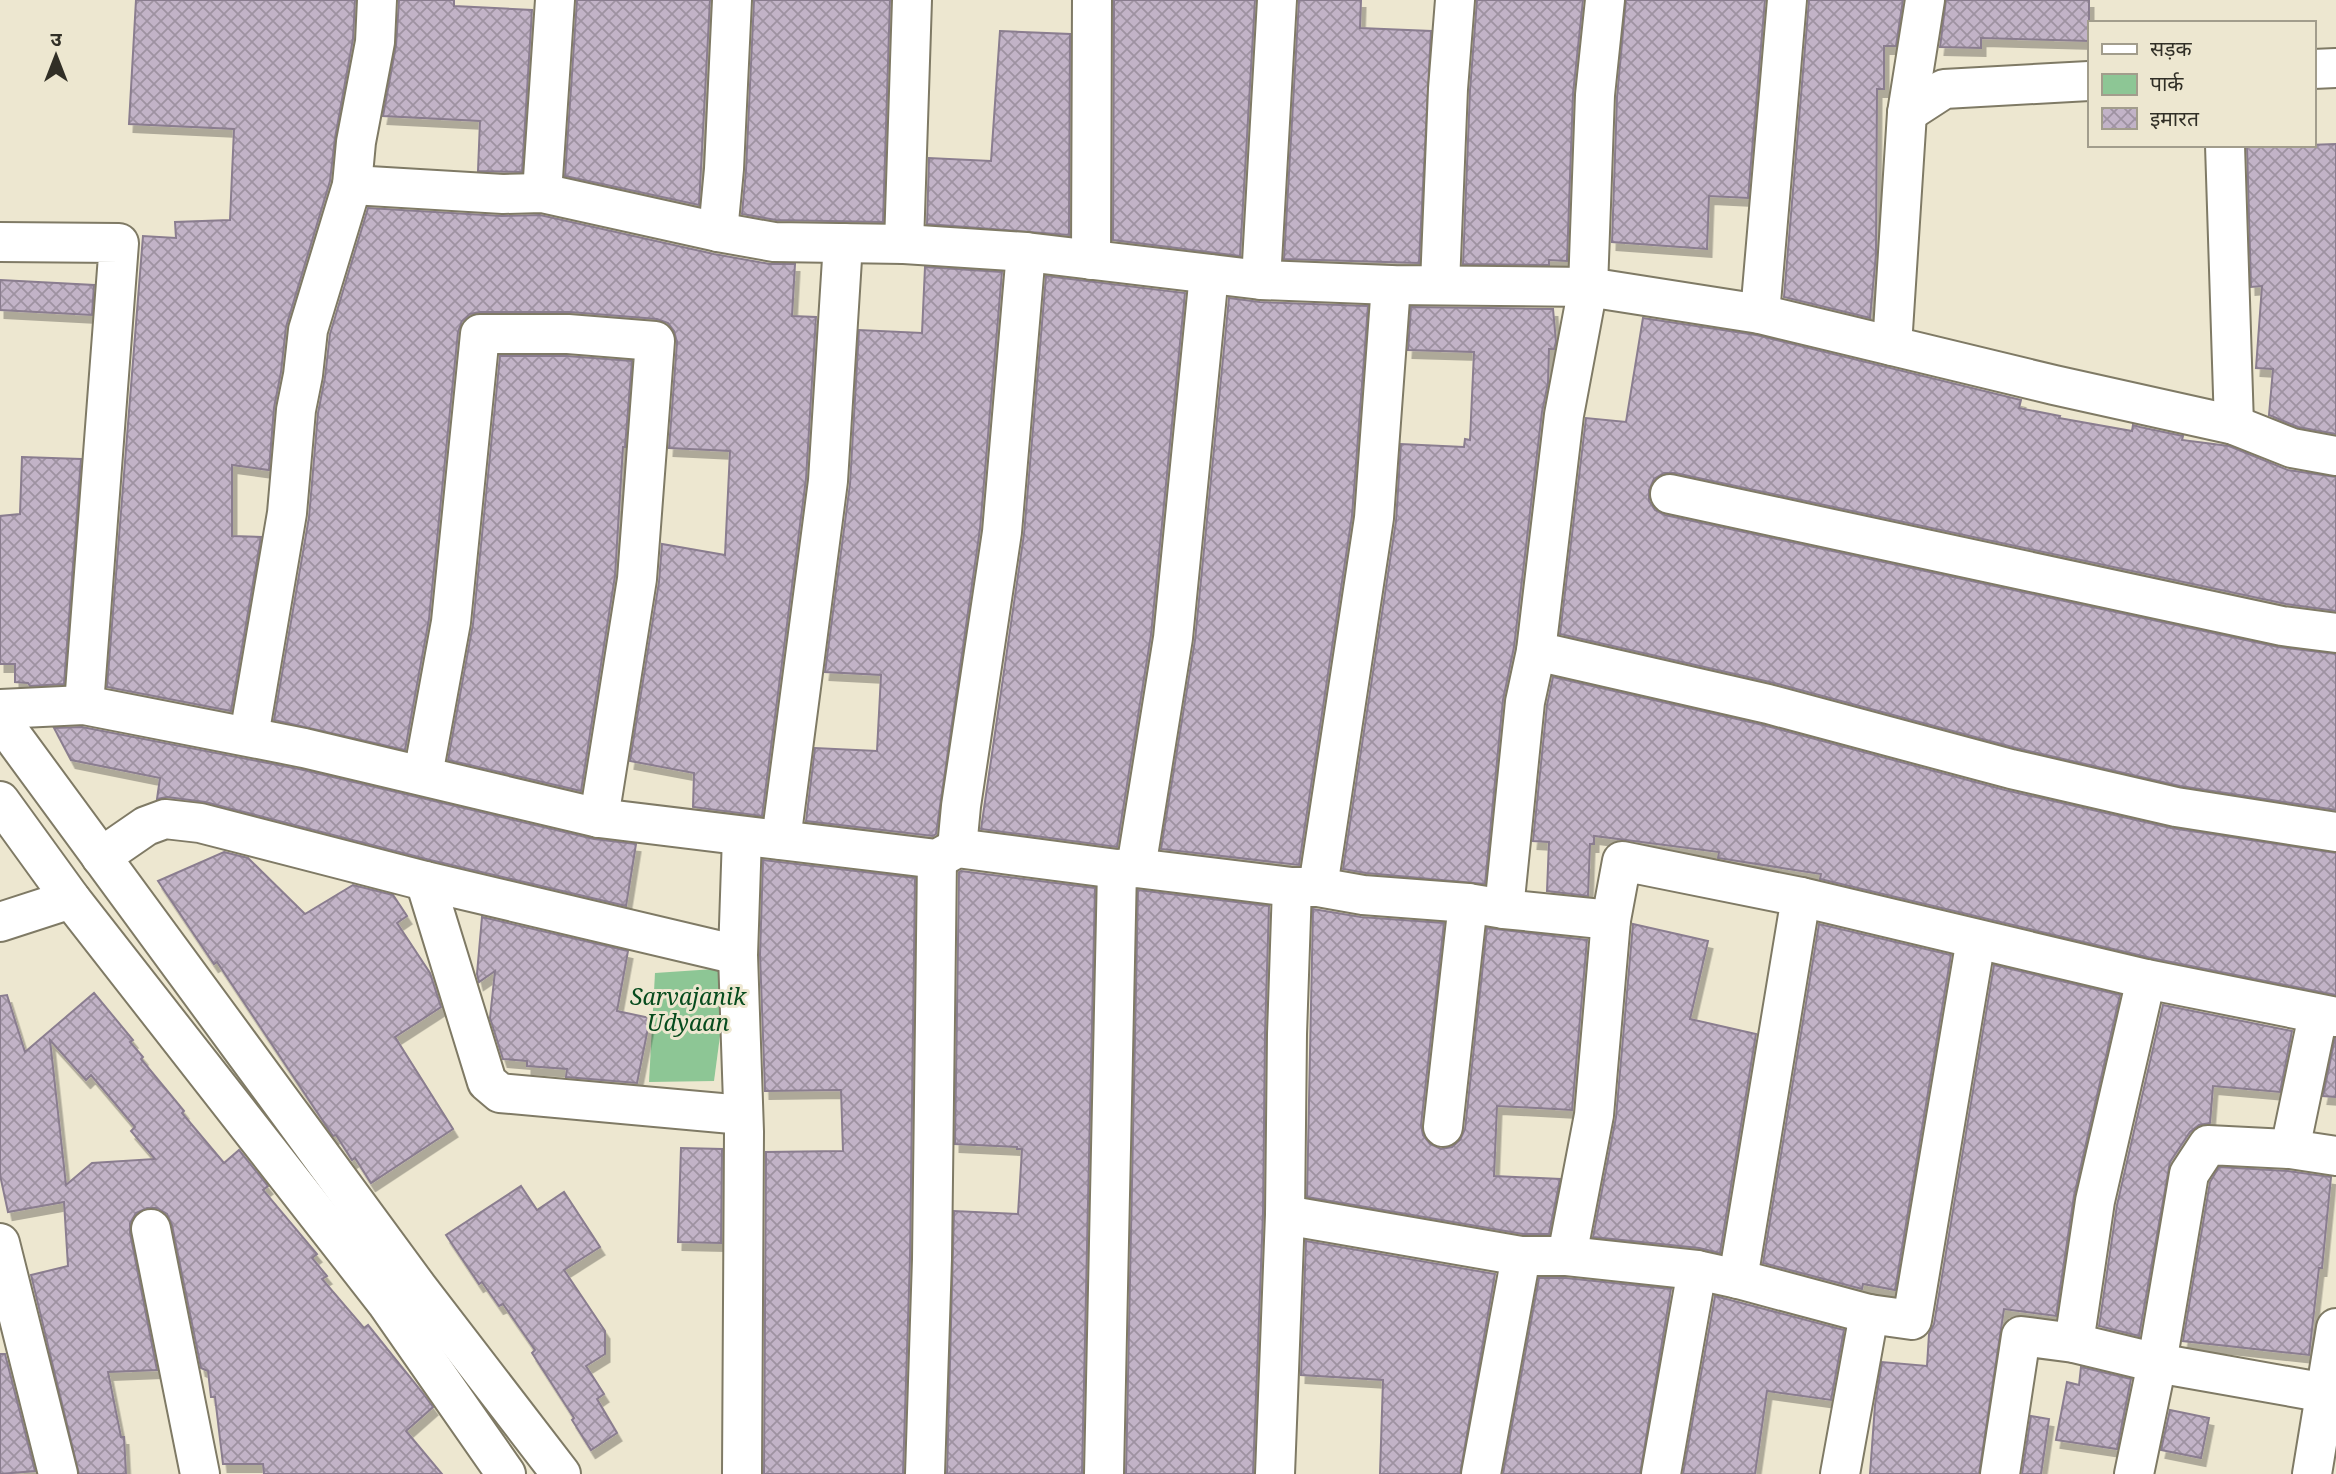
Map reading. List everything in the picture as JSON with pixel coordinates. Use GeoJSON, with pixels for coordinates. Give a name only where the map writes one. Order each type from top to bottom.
{"type":"FeatureCollection","features":[{"type":"Feature","properties":{"kind":"street"},"geometry":{"type":"LineString","coordinates":[[249,736],[286,513],[296,410],[308,330],[352,185],[356,142],[375,42],[377,0]]}},
{"type":"Feature","properties":{"kind":"street"},"geometry":{"type":"LineString","coordinates":[[542,193],[555,0]]}},
{"type":"Feature","properties":{"kind":"street"},"geometry":{"type":"LineString","coordinates":[[719,232],[732,0]]}},
{"type":"Feature","properties":{"kind":"street"},"geometry":{"type":"LineString","coordinates":[[904,244],[912,0]]}},
{"type":"Feature","properties":{"kind":"street"},"geometry":{"type":"LineString","coordinates":[[1091,260],[1092,0]]}},
{"type":"Feature","properties":{"kind":"street"},"geometry":{"type":"LineString","coordinates":[[1261,280],[1277,0]]}},
{"type":"Feature","properties":{"kind":"street"},"geometry":{"type":"LineString","coordinates":[[1440,284],[1448,89],[1455,0]]}},
{"type":"Feature","properties":{"kind":"street"},"geometry":{"type":"LineString","coordinates":[[1443,1127],[1536,651],[1564,415],[1588,287],[1595,95],[1605,0]]}},
{"type":"Feature","properties":{"kind":"street"},"geometry":{"type":"LineString","coordinates":[[1760,314],[1787,0]]}},
{"type":"Feature","properties":{"kind":"street"},"geometry":{"type":"LineString","coordinates":[[1892,346],[1907,113],[1925,0]]}},
{"type":"Feature","properties":{"kind":"street"},"geometry":{"type":"LineString","coordinates":[[2315,69],[2336,68]]}},
{"type":"Feature","properties":{"kind":"street"},"geometry":{"type":"LineString","coordinates":[[1907,113],[1944,89],[2088,81]]}},
{"type":"Feature","properties":{"kind":"street"},"geometry":{"type":"LineString","coordinates":[[2225,147],[2234,425]]}},
{"type":"Feature","properties":{"kind":"street"},"geometry":{"type":"LineString","coordinates":[[352,185],[503,194],[542,193],[774,242],[904,244],[1026,252],[1261,280],[1391,285],[1588,287],[1760,314],[2234,425],[2292,448],[2336,456]]}},
{"type":"Feature","properties":{"kind":"street"},"geometry":{"type":"LineString","coordinates":[[0,242],[119,243],[84,705]]}},
{"type":"Feature","properties":{"kind":"street"},"geometry":{"type":"LineString","coordinates":[[781,840],[828,481],[843,243]]}},
{"type":"Feature","properties":{"kind":"street"},"geometry":{"type":"LineString","coordinates":[[925,1474],[947,854],[961,806],[1002,531],[1026,252]]}},
{"type":"Feature","properties":{"kind":"street"},"geometry":{"type":"LineString","coordinates":[[1104,1474],[1126,869],[1172,638],[1209,274]]}},
{"type":"Feature","properties":{"kind":"street"},"geometry":{"type":"LineString","coordinates":[[1275,1474],[1285,1215],[1287,1034],[1305,887],[1374,518],[1391,285]]}},
{"type":"Feature","properties":{"kind":"street"},"geometry":{"type":"LineString","coordinates":[[423,775],[451,622],[480,334],[568,334],[654,341],[637,579],[599,818]]}},
{"type":"Feature","properties":{"kind":"street"},"geometry":{"type":"LineString","coordinates":[[1670,494],[2282,626],[2336,633]]}},
{"type":"Feature","properties":{"kind":"street"},"geometry":{"type":"LineString","coordinates":[[1536,651],[1768,704],[2011,769],[2176,807],[2336,832]]}},
{"type":"Feature","properties":{"kind":"street"},"geometry":{"type":"LineString","coordinates":[[0,709],[84,705],[249,736],[599,818],[781,840],[1126,869],[1611,920]]}},
{"type":"Feature","properties":{"kind":"street"},"geometry":{"type":"LineString","coordinates":[[0,719],[418,1289],[561,1474]]}},
{"type":"Feature","properties":{"kind":"street"},"geometry":{"type":"LineString","coordinates":[[0,802],[71,899],[386,1302],[506,1474]]}},
{"type":"Feature","properties":{"kind":"street"},"geometry":{"type":"LineString","coordinates":[[101,858],[146,826],[165,820],[201,823],[425,881],[738,955]]}},
{"type":"Feature","properties":{"kind":"street"},"geometry":{"type":"LineString","coordinates":[[742,836],[738,955],[743,1115],[742,1474]]}},
{"type":"Feature","properties":{"kind":"street"},"geometry":{"type":"LineString","coordinates":[[1567,1256],[1594,1115],[1611,920],[1622,861],[1801,897],[2146,979],[2327,1016],[2290,1149]]}},
{"type":"Feature","properties":{"kind":"street"},"geometry":{"type":"LineString","coordinates":[[425,881],[487,1082],[500,1093],[743,1115]]}},
{"type":"Feature","properties":{"kind":"street"},"geometry":{"type":"LineString","coordinates":[[1738,1279],[1801,897]]}},
{"type":"Feature","properties":{"kind":"street"},"geometry":{"type":"LineString","coordinates":[[0,922],[71,899]]}},
{"type":"Feature","properties":{"kind":"street"},"geometry":{"type":"LineString","coordinates":[[1285,1215],[1521,1256],[1567,1256],[1697,1270],[1869,1314],[1912,1320],[1976,939]]}},
{"type":"Feature","properties":{"kind":"street"},"geometry":{"type":"LineString","coordinates":[[2074,1343],[2095,1202],[2146,979]]}},
{"type":"Feature","properties":{"kind":"street"},"geometry":{"type":"LineString","coordinates":[[2134,1474],[2157,1363],[2189,1174],[2208,1145],[2290,1149],[2336,1156]]}},
{"type":"Feature","properties":{"kind":"street"},"geometry":{"type":"LineString","coordinates":[[151,1228],[200,1474]]}},
{"type":"Feature","properties":{"kind":"street"},"geometry":{"type":"LineString","coordinates":[[0,1243],[58,1474]]}},
{"type":"Feature","properties":{"kind":"street"},"geometry":{"type":"LineString","coordinates":[[1481,1474],[1521,1256]]}},
{"type":"Feature","properties":{"kind":"street"},"geometry":{"type":"LineString","coordinates":[[1661,1474],[1697,1270]]}},
{"type":"Feature","properties":{"kind":"street"},"geometry":{"type":"LineString","coordinates":[[1840,1474],[1869,1314]]}},
{"type":"Feature","properties":{"kind":"street"},"geometry":{"type":"LineString","coordinates":[[2312,1474],[2336,1328]]}},
{"type":"Feature","properties":{"kind":"street"},"geometry":{"type":"LineString","coordinates":[[2000,1474],[2021,1336],[2074,1343],[2157,1363],[2326,1393]]}},
{"type":"Feature","properties":{"kind":"green space","name":"Sarvajanik Udyaan"},"geometry":{"type":"Polygon","coordinates":[[[729,968],[714,1081],[649,1082],[655,973],[729,968]]]}},
{"type":"Feature","properties":{"kind":"building"},"geometry":{"type":"Polygon","coordinates":[[[136,0],[355,0],[353,39],[330,181],[286,327],[274,408],[269,470],[232,465],[232,536],[261,537],[231,711],[107,687],[143,236],[176,238],[175,222],[230,220],[234,129],[129,124],[136,0]]]}},
{"type":"Feature","properties":{"kind":"building"},"geometry":{"type":"Polygon","coordinates":[[[399,0],[454,0],[454,6],[532,10],[522,172],[478,171],[480,121],[383,116],[396,46],[399,0]]]}},
{"type":"Feature","properties":{"kind":"building"},"geometry":{"type":"Polygon","coordinates":[[[577,0],[710,0],[699,205],[565,176],[577,0]]]}},
{"type":"Feature","properties":{"kind":"building"},"geometry":{"type":"Polygon","coordinates":[[[754,0],[890,0],[883,222],[776,220],[742,214],[754,0]]]}},
{"type":"Feature","properties":{"kind":"building"},"geometry":{"type":"Polygon","coordinates":[[[1114,0],[1255,0],[1240,256],[1113,240],[1114,0]]]}},
{"type":"Feature","properties":{"kind":"building"},"geometry":{"type":"Polygon","coordinates":[[[1299,0],[1361,0],[1360,28],[1431,31],[1419,263],[1284,259],[1299,0]]]}},
{"type":"Feature","properties":{"kind":"building"},"geometry":{"type":"Polygon","coordinates":[[[1477,0],[1583,0],[1573,94],[1567,261],[1549,260],[1549,265],[1463,264],[1470,90],[1477,0]]]}},
{"type":"Feature","properties":{"kind":"building"},"geometry":{"type":"Polygon","coordinates":[[[1626,0],[1765,0],[1748,198],[1709,196],[1707,249],[1612,242],[1617,97],[1626,0]]]}},
{"type":"Feature","properties":{"kind":"building"},"geometry":{"type":"Polygon","coordinates":[[[1809,0],[1903,0],[1896,46],[1884,46],[1884,89],[1877,89],[1876,254],[1870,318],[1784,297],[1809,0]]]}},
{"type":"Feature","properties":{"kind":"building"},"geometry":{"type":"Polygon","coordinates":[[[1946,0],[2089,0],[2088,41],[1981,38],[1981,48],[1940,47],[1946,0]]]}},
{"type":"Feature","properties":{"kind":"building"},"geometry":{"type":"Polygon","coordinates":[[[1000,31],[1070,34],[1069,235],[927,224],[929,158],[991,161],[1000,31]]]}},
{"type":"Feature","properties":{"kind":"building"},"geometry":{"type":"Polygon","coordinates":[[[2336,144],[2336,434],[2298,427],[2269,415],[2273,369],[2256,368],[2262,286],[2251,287],[2247,147],[2315,147],[2315,145],[2336,144]]]}},
{"type":"Feature","properties":{"kind":"building"},"geometry":{"type":"Polygon","coordinates":[[[368,208],[502,216],[540,215],[714,254],[770,264],[795,264],[792,316],[816,317],[806,479],[762,816],[693,807],[694,773],[630,761],[659,582],[662,544],[725,555],[730,451],[669,448],[677,342],[668,323],[657,319],[570,312],[480,312],[470,314],[462,321],[458,332],[429,619],[405,750],[274,720],[309,517],[318,413],[330,334],[368,208]]]}},
{"type":"Feature","properties":{"kind":"building"},"geometry":{"type":"Polygon","coordinates":[[[925,267],[1002,272],[980,529],[936,834],[933,836],[806,821],[815,748],[877,751],[881,675],[825,672],[850,484],[859,330],[922,333],[925,267]]]}},
{"type":"Feature","properties":{"kind":"building"},"geometry":{"type":"Polygon","coordinates":[[[1046,276],[1185,293],[1151,635],[1117,847],[981,829],[1024,534],[1046,276]]]}},
{"type":"Feature","properties":{"kind":"building"},"geometry":{"type":"Polygon","coordinates":[[[0,280],[94,285],[92,315],[0,310],[0,280]]]}},
{"type":"Feature","properties":{"kind":"building"},"geometry":{"type":"Polygon","coordinates":[[[1229,298],[1260,302],[1368,306],[1352,516],[1299,865],[1161,849],[1195,640],[1229,298]]]}},
{"type":"Feature","properties":{"kind":"building"},"geometry":{"type":"Polygon","coordinates":[[[1411,307],[1553,309],[1556,342],[1554,349],[1549,349],[1548,383],[1542,412],[1514,647],[1503,700],[1485,884],[1343,869],[1396,521],[1401,444],[1464,447],[1465,439],[1470,440],[1474,352],[1408,350],[1411,307]]]}},
{"type":"Feature","properties":{"kind":"building"},"geometry":{"type":"Polygon","coordinates":[[[1643,318],[1756,335],[2021,400],[2019,408],[2060,416],[2059,418],[2132,431],[2133,425],[2183,436],[2182,440],[2229,446],[2288,470],[2336,477],[2336,611],[2286,604],[1675,473],[1664,473],[1654,479],[1649,490],[1649,501],[1655,510],[1665,515],[2278,647],[2336,654],[2336,810],[2180,786],[2016,748],[1774,683],[1560,634],[1586,418],[1626,422],[1643,318]]]}},
{"type":"Feature","properties":{"kind":"building"},"geometry":{"type":"Polygon","coordinates":[[[500,356],[567,356],[632,361],[623,447],[615,576],[581,791],[448,760],[473,624],[500,356]]]}},
{"type":"Feature","properties":{"kind":"building"},"geometry":{"type":"Polygon","coordinates":[[[22,457],[81,459],[64,684],[30,686],[28,683],[15,682],[15,664],[0,664],[0,516],[20,514],[22,457]]]}},
{"type":"Feature","properties":{"kind":"building"},"geometry":{"type":"Polygon","coordinates":[[[1553,677],[1763,725],[2005,790],[2171,828],[2336,853],[2336,995],[2151,958],[1820,879],[1821,874],[1718,858],[1719,852],[1594,836],[1594,844],[1590,844],[1588,896],[1547,891],[1549,842],[1533,841],[1547,705],[1553,677]]]}},
{"type":"Feature","properties":{"kind":"building"},"geometry":{"type":"Polygon","coordinates":[[[82,727],[299,769],[594,839],[636,844],[626,906],[430,860],[205,802],[167,797],[157,799],[160,778],[71,760],[54,728],[82,727]]]}},
{"type":"Feature","properties":{"kind":"building"},"geometry":{"type":"Polygon","coordinates":[[[224,852],[248,858],[305,914],[353,885],[393,895],[407,916],[397,923],[430,973],[441,1007],[395,1037],[453,1129],[371,1183],[355,1158],[352,1160],[336,1135],[333,1136],[217,962],[214,964],[158,881],[224,852]]]}},
{"type":"Feature","properties":{"kind":"building"},"geometry":{"type":"Polygon","coordinates":[[[763,860],[915,878],[910,1259],[903,1474],[764,1474],[766,1152],[843,1151],[841,1090],[765,1091],[760,955],[763,860]]]}},
{"type":"Feature","properties":{"kind":"building"},"geometry":{"type":"Polygon","coordinates":[[[961,871],[1095,888],[1082,1474],[947,1474],[954,1211],[1018,1214],[1022,1149],[955,1144],[961,871]]]}},
{"type":"Feature","properties":{"kind":"building"},"geometry":{"type":"Polygon","coordinates":[[[1138,890],[1269,906],[1263,1214],[1253,1474],[1126,1474],[1138,890]]]}},
{"type":"Feature","properties":{"kind":"building"},"geometry":{"type":"Polygon","coordinates":[[[1313,909],[1361,917],[1444,923],[1421,1125],[1423,1135],[1430,1144],[1441,1149],[1452,1147],[1460,1140],[1465,1129],[1487,928],[1587,940],[1572,1110],[1497,1106],[1494,1176],[1560,1179],[1549,1234],[1523,1234],[1307,1197],[1313,909]]]}},
{"type":"Feature","properties":{"kind":"building"},"geometry":{"type":"Polygon","coordinates":[[[482,917],[628,951],[617,1011],[650,1018],[637,1083],[566,1077],[567,1069],[527,1066],[527,1061],[503,1059],[490,1018],[495,971],[479,982],[477,974],[482,917]]]}},
{"type":"Feature","properties":{"kind":"building"},"geometry":{"type":"Polygon","coordinates":[[[1633,924],[1708,941],[1690,1019],[1756,1034],[1720,1253],[1699,1248],[1593,1237],[1616,1117],[1633,924]]]}},
{"type":"Feature","properties":{"kind":"building"},"geometry":{"type":"Polygon","coordinates":[[[1819,924],[1951,955],[1895,1290],[1863,1284],[1862,1289],[1763,1263],[1819,924]]]}},
{"type":"Feature","properties":{"kind":"building"},"geometry":{"type":"Polygon","coordinates":[[[1994,965],[2120,995],[2074,1196],[2056,1316],[2004,1309],[1979,1474],[1870,1474],[1875,1405],[1882,1362],[1927,1366],[1929,1334],[1934,1324],[1994,965]]]}},
{"type":"Feature","properties":{"kind":"building"},"geometry":{"type":"Polygon","coordinates":[[[94,993],[133,1040],[130,1042],[143,1057],[141,1059],[184,1111],[182,1113],[224,1163],[239,1150],[268,1186],[263,1190],[317,1254],[312,1258],[327,1276],[322,1279],[364,1328],[368,1325],[433,1407],[406,1431],[442,1474],[264,1474],[263,1464],[223,1464],[215,1397],[211,1397],[208,1371],[201,1368],[172,1225],[167,1214],[157,1208],[147,1208],[136,1213],[130,1223],[130,1233],[157,1370],[108,1372],[121,1437],[124,1437],[126,1474],[79,1474],[31,1275],[68,1266],[64,1202],[8,1212],[0,1175],[0,996],[7,995],[25,1052],[94,993]],[[50,1040],[66,1185],[92,1163],[155,1159],[131,1131],[135,1127],[91,1075],[86,1080],[50,1040]]]}},
{"type":"Feature","properties":{"kind":"building"},"geometry":{"type":"Polygon","coordinates":[[[2163,1005],[2292,1031],[2280,1092],[2213,1086],[2210,1123],[2199,1125],[2190,1132],[2170,1162],[2139,1336],[2099,1326],[2117,1205],[2163,1005]]]}},
{"type":"Feature","properties":{"kind":"building"},"geometry":{"type":"Polygon","coordinates":[[[2335,1038],[2336,1097],[2323,1096],[2335,1038]]]}},
{"type":"Feature","properties":{"kind":"building"},"geometry":{"type":"Polygon","coordinates":[[[681,1148],[722,1149],[721,1243],[678,1242],[681,1148]]]}},
{"type":"Feature","properties":{"kind":"building"},"geometry":{"type":"Polygon","coordinates":[[[2219,1167],[2288,1171],[2331,1177],[2322,1268],[2319,1268],[2309,1355],[2183,1341],[2210,1182],[2219,1167]]]}},
{"type":"Feature","properties":{"kind":"building"},"geometry":{"type":"Polygon","coordinates":[[[521,1186],[537,1210],[564,1192],[600,1247],[564,1270],[605,1331],[605,1354],[586,1366],[604,1394],[597,1399],[617,1433],[591,1450],[572,1420],[574,1418],[532,1353],[535,1350],[503,1304],[499,1306],[482,1282],[479,1284],[446,1235],[521,1186]]]}},
{"type":"Feature","properties":{"kind":"building"},"geometry":{"type":"Polygon","coordinates":[[[1306,1241],[1495,1274],[1460,1474],[1380,1474],[1383,1380],[1301,1375],[1306,1241]]]}},
{"type":"Feature","properties":{"kind":"building"},"geometry":{"type":"Polygon","coordinates":[[[1539,1278],[1566,1278],[1671,1289],[1640,1474],[1503,1474],[1539,1278]]]}},
{"type":"Feature","properties":{"kind":"building"},"geometry":{"type":"Polygon","coordinates":[[[1715,1296],[1844,1330],[1831,1400],[1767,1391],[1755,1474],[1683,1474],[1715,1296]]]}},
{"type":"Feature","properties":{"kind":"building"},"geometry":{"type":"Polygon","coordinates":[[[0,1354],[5,1354],[35,1471],[0,1474],[0,1354]]]}},
{"type":"Feature","properties":{"kind":"building"},"geometry":{"type":"Polygon","coordinates":[[[2081,1367],[2131,1379],[2117,1449],[2056,1440],[2067,1382],[2079,1385],[2081,1367]]]}},
{"type":"Feature","properties":{"kind":"building"},"geometry":{"type":"Polygon","coordinates":[[[2170,1410],[2209,1418],[2201,1458],[2161,1450],[2170,1410]]]}},
{"type":"Feature","properties":{"kind":"building"},"geometry":{"type":"Polygon","coordinates":[[[2031,1416],[2049,1419],[2041,1474],[2022,1474],[2031,1416]]]}}]}
